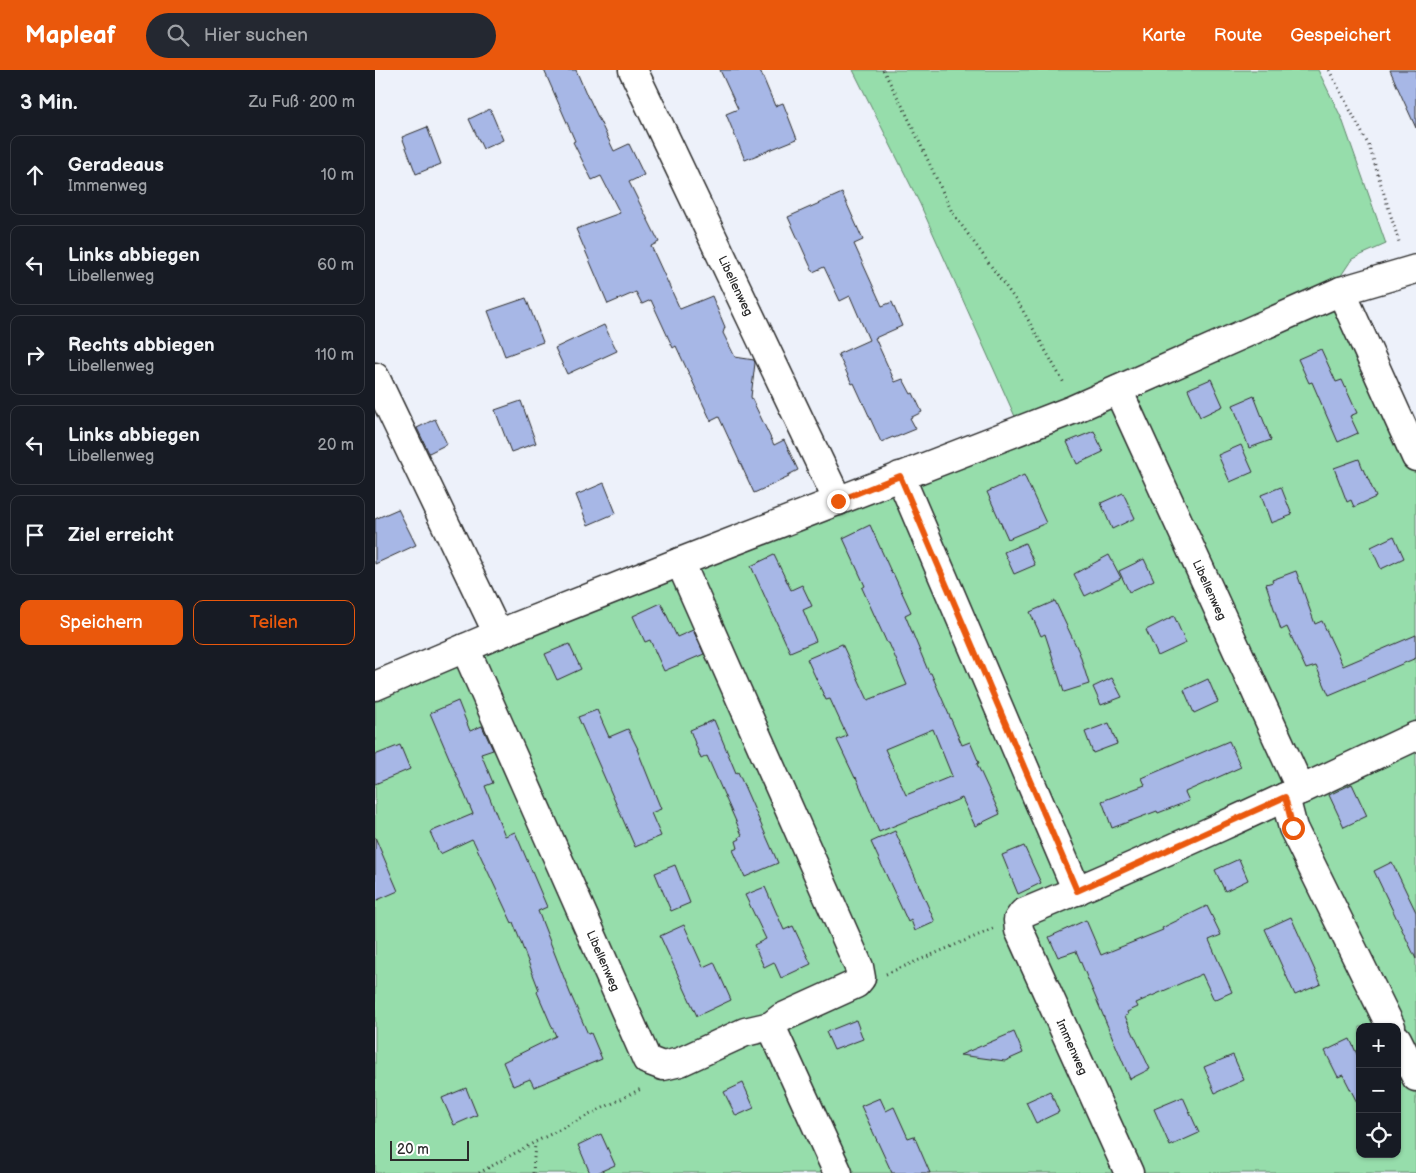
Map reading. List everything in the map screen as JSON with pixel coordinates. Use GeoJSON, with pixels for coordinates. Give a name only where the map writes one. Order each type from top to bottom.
{"type":"FeatureCollection","features":[{"type":"Feature","properties":{"kind":"street","name":"Libellenweg"},"geometry":{"type":"LineString","coordinates":[[633,70],[838,501]]}},
{"type":"Feature","properties":{"kind":"street"},"geometry":{"type":"LineString","coordinates":[[375,686],[498,634],[1072,410],[1341,291],[1412,269]]}},
{"type":"Feature","properties":{"kind":"street"},"geometry":{"type":"LineString","coordinates":[[1341,291],[1416,457]]}},
{"type":"Feature","properties":{"kind":"street"},"geometry":{"type":"LineString","coordinates":[[375,377],[498,634]]}},
{"type":"Feature","properties":{"kind":"street","name":"Libellenweg"},"geometry":{"type":"LineString","coordinates":[[1118,390],[1293,793]]}},
{"type":"Feature","properties":{"kind":"street"},"geometry":{"type":"LineString","coordinates":[[900,476],[1077,891]]}},
{"type":"Feature","properties":{"kind":"street"},"geometry":{"type":"LineString","coordinates":[[663,1066],[680,1062],[745,1032],[771,1026],[781,1018],[856,984],[861,978],[855,958],[680,562]]}},
{"type":"Feature","properties":{"kind":"street","name":"Libellenweg"},"geometry":{"type":"LineString","coordinates":[[465,648],[647,1060],[663,1066]]}},
{"type":"Feature","properties":{"kind":"street"},"geometry":{"type":"LineString","coordinates":[[1018,920],[1023,913],[1077,891],[1416,736]]}},
{"type":"Feature","properties":{"kind":"street"},"geometry":{"type":"LineString","coordinates":[[1293,793],[1293,828],[1389,1023]]}},
{"type":"Feature","properties":{"kind":"street","name":"Immenweg"},"geometry":{"type":"LineString","coordinates":[[1018,920],[1019,930],[1129,1173]]}},
{"type":"Feature","properties":{"kind":"street"},"geometry":{"type":"LineString","coordinates":[[771,1026],[838,1173]]}},
{"type":"Feature","properties":{"kind":"street"},"geometry":{"type":"LineString","coordinates":[[1401,1047],[1416,1077]]}},
{"type":"Feature","properties":{"kind":"path"},"geometry":{"type":"LineString","coordinates":[[883,70],[904,109],[953,212],[1022,309],[1065,384],[1072,410]]}},
{"type":"Feature","properties":{"kind":"path"},"geometry":{"type":"LineString","coordinates":[[1329,70],[1369,146],[1412,269]]}},
{"type":"Feature","properties":{"kind":"path"},"geometry":{"type":"LineString","coordinates":[[861,978],[877,978],[1018,920]]}},
{"type":"Feature","properties":{"kind":"path"},"geometry":{"type":"LineString","coordinates":[[479,1173],[535,1142],[655,1082],[663,1066]]}},
{"type":"Feature","properties":{"kind":"path"},"geometry":{"type":"LineString","coordinates":[[533,1173],[535,1142]]}},
{"type":"Feature","properties":{"kind":"green space"},"geometry":{"type":"Polygon","coordinates":[[[853,70],[1318,70],[1342,119],[1386,244],[1352,259],[1336,283],[1017,421],[920,204],[853,70]]]}},
{"type":"Feature","properties":{"kind":"green space"},"geometry":{"type":"Polygon","coordinates":[[[1338,305],[1416,474],[1416,1173],[375,1173],[375,695],[1338,305]]]}},
{"type":"Feature","properties":{"kind":"building"},"geometry":{"type":"Polygon","coordinates":[[[544,70],[576,70],[614,151],[629,144],[644,175],[629,182],[659,242],[651,246],[680,309],[712,296],[725,327],[723,333],[735,357],[754,360],[751,397],[774,445],[784,440],[798,470],[788,475],[789,477],[754,493],[719,417],[711,421],[676,346],[673,348],[651,300],[642,304],[636,292],[608,304],[576,229],[620,213],[601,176],[592,180],[573,142],[575,141],[544,70]]]}},
{"type":"Feature","properties":{"kind":"building"},"geometry":{"type":"Polygon","coordinates":[[[720,70],[760,70],[775,106],[783,103],[797,139],[745,160],[726,114],[738,109],[720,70]]]}},
{"type":"Feature","properties":{"kind":"building"},"geometry":{"type":"Polygon","coordinates":[[[1390,70],[1416,70],[1416,128],[1396,84],[1390,70]]]}},
{"type":"Feature","properties":{"kind":"building"},"geometry":{"type":"Polygon","coordinates":[[[490,109],[503,140],[483,149],[469,119],[490,109]]]}},
{"type":"Feature","properties":{"kind":"building"},"geometry":{"type":"Polygon","coordinates":[[[427,127],[441,164],[416,174],[402,137],[427,127]]]}},
{"type":"Feature","properties":{"kind":"building"},"geometry":{"type":"Polygon","coordinates":[[[842,193],[863,240],[854,244],[882,306],[892,302],[902,326],[875,338],[895,382],[903,379],[911,394],[913,393],[922,412],[910,418],[916,429],[881,442],[854,383],[852,384],[838,354],[869,340],[850,296],[840,301],[824,267],[813,272],[788,217],[842,193]]]}},
{"type":"Feature","properties":{"kind":"building"},"geometry":{"type":"Polygon","coordinates":[[[526,298],[543,342],[505,356],[488,311],[526,298]]]}},
{"type":"Feature","properties":{"kind":"building"},"geometry":{"type":"Polygon","coordinates":[[[604,325],[617,351],[567,374],[555,348],[604,325]]]}},
{"type":"Feature","properties":{"kind":"building"},"geometry":{"type":"Polygon","coordinates":[[[1321,349],[1336,382],[1342,380],[1357,413],[1350,416],[1358,433],[1338,442],[1312,382],[1309,383],[1298,359],[1321,349]]]}},
{"type":"Feature","properties":{"kind":"building"},"geometry":{"type":"Polygon","coordinates":[[[1211,379],[1223,406],[1200,417],[1188,389],[1211,379]]]}},
{"type":"Feature","properties":{"kind":"building"},"geometry":{"type":"Polygon","coordinates":[[[1254,396],[1271,440],[1249,448],[1233,405],[1254,396]]]}},
{"type":"Feature","properties":{"kind":"building"},"geometry":{"type":"Polygon","coordinates":[[[521,401],[536,443],[511,452],[495,410],[521,401]]]}},
{"type":"Feature","properties":{"kind":"building"},"geometry":{"type":"Polygon","coordinates":[[[435,419],[447,444],[429,453],[417,428],[435,419]]]}},
{"type":"Feature","properties":{"kind":"building"},"geometry":{"type":"Polygon","coordinates":[[[1094,431],[1103,452],[1077,464],[1067,442],[1094,431]]]}},
{"type":"Feature","properties":{"kind":"building"},"geometry":{"type":"Polygon","coordinates":[[[1241,445],[1253,472],[1230,482],[1218,455],[1241,445]]]}},
{"type":"Feature","properties":{"kind":"building"},"geometry":{"type":"Polygon","coordinates":[[[1359,459],[1376,497],[1354,507],[1351,500],[1347,502],[1334,468],[1359,459]]]}},
{"type":"Feature","properties":{"kind":"building"},"geometry":{"type":"Polygon","coordinates":[[[1024,475],[1046,523],[1008,539],[987,492],[1024,475]]]}},
{"type":"Feature","properties":{"kind":"building"},"geometry":{"type":"Polygon","coordinates":[[[604,483],[616,513],[588,525],[576,495],[604,483]]]}},
{"type":"Feature","properties":{"kind":"building"},"geometry":{"type":"Polygon","coordinates":[[[1281,487],[1292,515],[1271,523],[1261,495],[1281,487]]]}},
{"type":"Feature","properties":{"kind":"building"},"geometry":{"type":"Polygon","coordinates":[[[1123,493],[1135,518],[1112,529],[1101,503],[1123,493]]]}},
{"type":"Feature","properties":{"kind":"building"},"geometry":{"type":"Polygon","coordinates":[[[398,509],[416,545],[375,564],[375,519],[398,509]]]}},
{"type":"Feature","properties":{"kind":"building"},"geometry":{"type":"Polygon","coordinates":[[[870,525],[911,612],[905,615],[929,673],[931,673],[962,745],[970,742],[979,763],[977,764],[1000,814],[975,826],[962,798],[879,832],[856,777],[837,740],[847,736],[830,699],[826,700],[807,659],[842,644],[868,700],[907,685],[862,588],[865,586],[843,538],[870,525]],[[933,729],[885,749],[906,795],[952,776],[933,729]]]}},
{"type":"Feature","properties":{"kind":"building"},"geometry":{"type":"Polygon","coordinates":[[[1394,536],[1404,558],[1381,569],[1371,547],[1394,536]]]}},
{"type":"Feature","properties":{"kind":"building"},"geometry":{"type":"Polygon","coordinates":[[[1025,543],[1035,565],[1014,574],[1004,552],[1025,543]]]}},
{"type":"Feature","properties":{"kind":"building"},"geometry":{"type":"Polygon","coordinates":[[[774,555],[791,590],[802,585],[812,606],[803,610],[816,641],[790,652],[751,566],[774,555]]]}},
{"type":"Feature","properties":{"kind":"building"},"geometry":{"type":"Polygon","coordinates":[[[1109,555],[1121,578],[1085,596],[1074,574],[1109,555]]]}},
{"type":"Feature","properties":{"kind":"building"},"geometry":{"type":"Polygon","coordinates":[[[1144,559],[1154,580],[1129,592],[1119,571],[1144,559]]]}},
{"type":"Feature","properties":{"kind":"building"},"geometry":{"type":"Polygon","coordinates":[[[1296,571],[1315,624],[1322,621],[1343,666],[1416,635],[1416,658],[1329,695],[1316,666],[1306,669],[1287,627],[1281,630],[1266,584],[1296,571]]]}},
{"type":"Feature","properties":{"kind":"building"},"geometry":{"type":"Polygon","coordinates":[[[1055,601],[1079,652],[1089,684],[1064,692],[1045,634],[1041,636],[1030,612],[1055,601]]]}},
{"type":"Feature","properties":{"kind":"building"},"geometry":{"type":"Polygon","coordinates":[[[661,603],[677,637],[693,630],[704,654],[664,671],[650,640],[645,642],[633,616],[661,603]]]}},
{"type":"Feature","properties":{"kind":"building"},"geometry":{"type":"Polygon","coordinates":[[[1174,616],[1186,643],[1158,656],[1146,630],[1174,616]]]}},
{"type":"Feature","properties":{"kind":"building"},"geometry":{"type":"Polygon","coordinates":[[[569,644],[581,669],[557,680],[545,654],[569,644]]]}},
{"type":"Feature","properties":{"kind":"building"},"geometry":{"type":"Polygon","coordinates":[[[1112,678],[1122,697],[1101,705],[1093,687],[1112,678]]]}},
{"type":"Feature","properties":{"kind":"building"},"geometry":{"type":"Polygon","coordinates":[[[1208,679],[1218,702],[1194,713],[1184,690],[1208,679]]]}},
{"type":"Feature","properties":{"kind":"building"},"geometry":{"type":"Polygon","coordinates":[[[458,701],[470,731],[482,726],[493,750],[481,754],[493,783],[485,786],[505,836],[515,832],[547,907],[538,911],[570,993],[588,1034],[591,1033],[602,1059],[534,1087],[530,1079],[513,1086],[503,1062],[556,1036],[537,992],[539,990],[513,922],[472,839],[440,854],[430,832],[473,814],[430,713],[458,701]]]}},
{"type":"Feature","properties":{"kind":"building"},"geometry":{"type":"Polygon","coordinates":[[[597,710],[609,737],[628,729],[638,749],[661,809],[651,813],[661,836],[635,847],[578,717],[597,710]]]}},
{"type":"Feature","properties":{"kind":"building"},"geometry":{"type":"Polygon","coordinates":[[[714,720],[736,773],[738,772],[778,863],[745,877],[733,850],[738,848],[736,841],[742,835],[707,756],[701,759],[690,730],[714,720]]]}},
{"type":"Feature","properties":{"kind":"building"},"geometry":{"type":"Polygon","coordinates":[[[1109,723],[1117,744],[1093,753],[1085,732],[1109,723]]]}},
{"type":"Feature","properties":{"kind":"building"},"geometry":{"type":"Polygon","coordinates":[[[1229,741],[1241,767],[1185,792],[1189,801],[1112,828],[1102,801],[1145,785],[1142,778],[1229,741]]]}},
{"type":"Feature","properties":{"kind":"building"},"geometry":{"type":"Polygon","coordinates":[[[400,745],[410,769],[375,784],[375,755],[400,745]]]}},
{"type":"Feature","properties":{"kind":"building"},"geometry":{"type":"Polygon","coordinates":[[[1352,784],[1367,816],[1344,827],[1329,795],[1352,784]]]}},
{"type":"Feature","properties":{"kind":"building"},"geometry":{"type":"Polygon","coordinates":[[[895,831],[935,922],[915,931],[911,920],[908,922],[871,842],[895,831]]]}},
{"type":"Feature","properties":{"kind":"building"},"geometry":{"type":"Polygon","coordinates":[[[375,837],[398,891],[375,901],[375,837]]]}},
{"type":"Feature","properties":{"kind":"building"},"geometry":{"type":"Polygon","coordinates":[[[1024,846],[1041,883],[1018,894],[1002,855],[1024,846]]]}},
{"type":"Feature","properties":{"kind":"building"},"geometry":{"type":"Polygon","coordinates":[[[1239,859],[1248,880],[1225,891],[1215,870],[1239,859]]]}},
{"type":"Feature","properties":{"kind":"building"},"geometry":{"type":"Polygon","coordinates":[[[1392,862],[1416,912],[1416,959],[1374,871],[1392,862]]]}},
{"type":"Feature","properties":{"kind":"building"},"geometry":{"type":"Polygon","coordinates":[[[675,865],[690,903],[671,911],[655,873],[675,865]]]}},
{"type":"Feature","properties":{"kind":"building"},"geometry":{"type":"Polygon","coordinates":[[[765,887],[784,930],[793,926],[811,964],[781,978],[774,962],[764,967],[754,945],[766,939],[745,895],[765,887]]]}},
{"type":"Feature","properties":{"kind":"building"},"geometry":{"type":"Polygon","coordinates":[[[1207,906],[1221,935],[1209,940],[1232,992],[1214,1000],[1202,974],[1136,1003],[1138,1007],[1127,1012],[1128,1015],[1125,1016],[1150,1069],[1130,1079],[1076,951],[1058,957],[1049,937],[1086,920],[1101,955],[1163,930],[1162,928],[1207,906]]]}},
{"type":"Feature","properties":{"kind":"building"},"geometry":{"type":"Polygon","coordinates":[[[1291,917],[1321,984],[1295,995],[1265,929],[1291,917]]]}},
{"type":"Feature","properties":{"kind":"building"},"geometry":{"type":"Polygon","coordinates":[[[684,925],[703,967],[714,962],[731,1000],[697,1016],[660,936],[684,925]]]}},
{"type":"Feature","properties":{"kind":"building"},"geometry":{"type":"Polygon","coordinates":[[[856,1020],[863,1039],[834,1050],[826,1032],[856,1020]]]}},
{"type":"Feature","properties":{"kind":"building"},"geometry":{"type":"Polygon","coordinates":[[[1014,1032],[1023,1053],[1005,1061],[960,1055],[1014,1032]]]}},
{"type":"Feature","properties":{"kind":"building"},"geometry":{"type":"Polygon","coordinates":[[[1350,1039],[1356,1052],[1356,1100],[1343,1075],[1338,1077],[1325,1051],[1350,1039]]]}},
{"type":"Feature","properties":{"kind":"building"},"geometry":{"type":"Polygon","coordinates":[[[1233,1055],[1244,1080],[1215,1093],[1204,1067],[1233,1055]]]}},
{"type":"Feature","properties":{"kind":"building"},"geometry":{"type":"Polygon","coordinates":[[[743,1083],[754,1108],[736,1116],[724,1092],[743,1083]]]}},
{"type":"Feature","properties":{"kind":"building"},"geometry":{"type":"Polygon","coordinates":[[[466,1088],[477,1115],[454,1125],[442,1098],[466,1088]]]}},
{"type":"Feature","properties":{"kind":"building"},"geometry":{"type":"Polygon","coordinates":[[[1050,1091],[1059,1112],[1036,1123],[1026,1102],[1050,1091]]]}},
{"type":"Feature","properties":{"kind":"building"},"geometry":{"type":"Polygon","coordinates":[[[1183,1097],[1199,1133],[1170,1146],[1154,1109],[1183,1097]]]}},
{"type":"Feature","properties":{"kind":"building"},"geometry":{"type":"Polygon","coordinates":[[[880,1098],[886,1111],[894,1107],[908,1138],[914,1136],[930,1173],[892,1173],[861,1106],[880,1098]]]}},
{"type":"Feature","properties":{"kind":"building"},"geometry":{"type":"Polygon","coordinates":[[[601,1134],[615,1165],[597,1173],[590,1173],[578,1145],[601,1134]]]}},
{"type":"Feature","properties":{"kind":"route"},"geometry":{"type":"LineString","coordinates":[[838,501],[900,476],[1077,891],[1285,797],[1293,828]]}}]}
